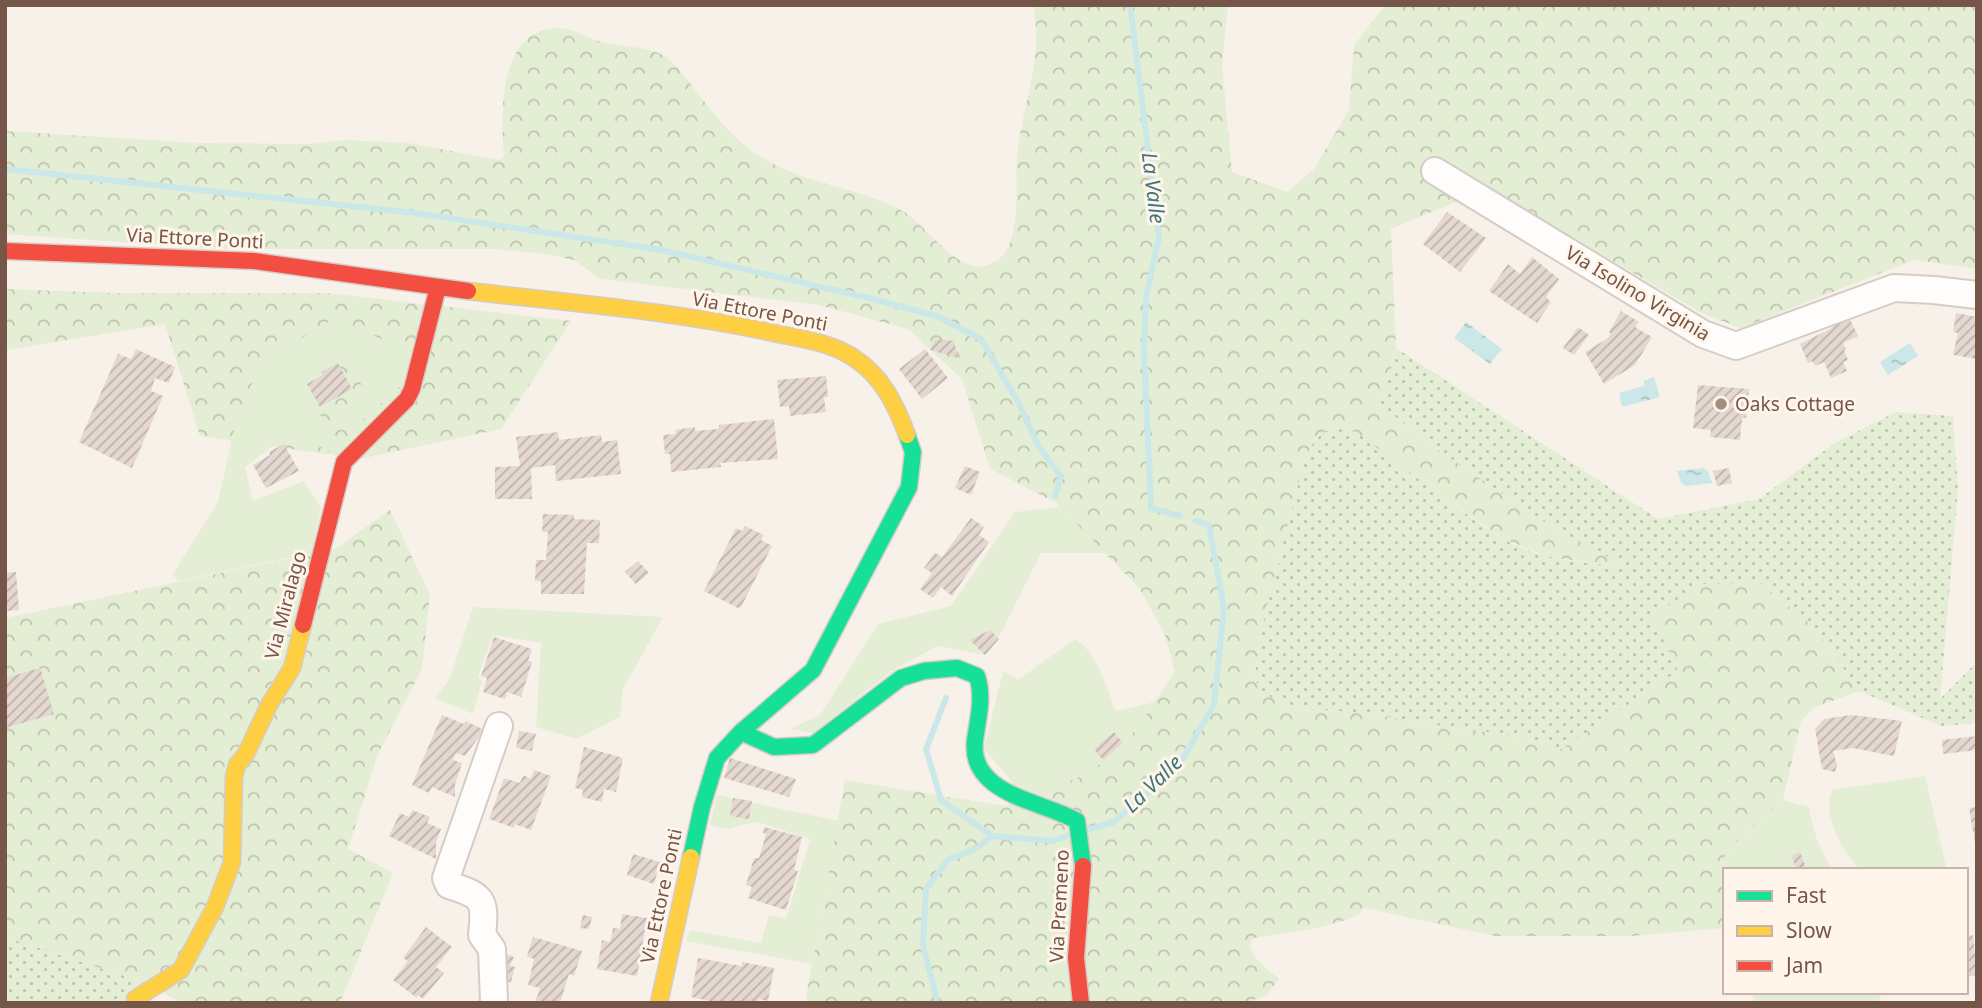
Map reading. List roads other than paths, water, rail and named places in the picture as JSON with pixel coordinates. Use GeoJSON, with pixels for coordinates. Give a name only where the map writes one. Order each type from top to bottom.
{"type":"FeatureCollection","features":[{"type":"Feature","properties":{"kind":"street","name":"Via Isolino Virginia"},"geometry":{"type":"LineString","coordinates":[[1434,171],[1703,334],[1736,346],[1894,288],[1977,295]]}},
{"type":"Feature","properties":{"kind":"street","name":"Via Ettore Ponti"},"geometry":{"type":"LineString","coordinates":[[5,251],[254,261],[740,325],[826,344],[855,358],[880,382],[896,406],[913,452],[909,487],[813,670],[741,732],[717,758],[659,1003]]}},
{"type":"Feature","properties":{"kind":"street","name":"Via Miralago"},"geometry":{"type":"LineString","coordinates":[[135,999],[181,970],[215,906],[232,862],[233,777],[269,705],[292,668],[339,475],[344,462],[352,453],[407,399],[412,389],[438,287]]}},
{"type":"Feature","properties":{"kind":"street","name":"Via Premeno"},"geometry":{"type":"LineString","coordinates":[[741,732],[774,747],[813,745],[901,678],[924,671],[957,668],[977,676],[982,690],[974,751],[983,775],[1010,794],[1073,820],[1084,846],[1077,973],[1081,1003]]}},
{"type":"Feature","properties":{"kind":"street"},"geometry":{"type":"LineString","coordinates":[[494,1003],[492,949],[482,935],[485,911],[480,900],[471,892],[449,885],[446,878],[499,726]]}},
{"type":"Feature","properties":{"kind":"water"},"geometry":{"type":"Polygon","coordinates":[[[1466,322],[1502,349],[1490,364],[1454,338],[1466,322]]]}},
{"type":"Feature","properties":{"kind":"water"},"geometry":{"type":"Polygon","coordinates":[[[1910,343],[1918,356],[1888,375],[1880,362],[1910,343]]]}},
{"type":"Feature","properties":{"kind":"water"},"geometry":{"type":"Polygon","coordinates":[[[1654,377],[1660,397],[1622,407],[1619,393],[1644,386],[1644,381],[1654,377]]]}},
{"type":"Feature","properties":{"kind":"water"},"geometry":{"type":"Polygon","coordinates":[[[1704,468],[1708,471],[1712,483],[1686,486],[1681,483],[1677,471],[1704,468]]]}},
{"type":"Feature","properties":{"kind":"waterway","name":"La Valle"},"geometry":{"type":"LineString","coordinates":[[1130,5],[1159,237],[1146,297],[1144,349],[1151,508],[1180,516]]}},
{"type":"Feature","properties":{"kind":"waterway"},"geometry":{"type":"LineString","coordinates":[[5,169],[415,213],[661,250],[937,316],[981,339],[1019,404],[1039,447],[1061,476],[1055,496]]}},
{"type":"Feature","properties":{"kind":"waterway","name":"La Valle"},"geometry":{"type":"LineString","coordinates":[[1090,829],[1114,822],[1179,765],[1214,705],[1224,608],[1209,525],[1195,521]]}},
{"type":"Feature","properties":{"kind":"waterway"},"geometry":{"type":"LineString","coordinates":[[946,698],[926,749],[941,800],[992,836]]}},
{"type":"Feature","properties":{"kind":"waterway","name":"La Valle"},"geometry":{"type":"LineString","coordinates":[[938,1003],[923,946],[926,889],[948,860],[977,848],[992,836],[1052,841],[1067,836]]}},
{"type":"Feature","properties":{"kind":"place","name":"Oaks Cottage"},"geometry":{"type":"Point","coordinates":[1721,404]}}]}
